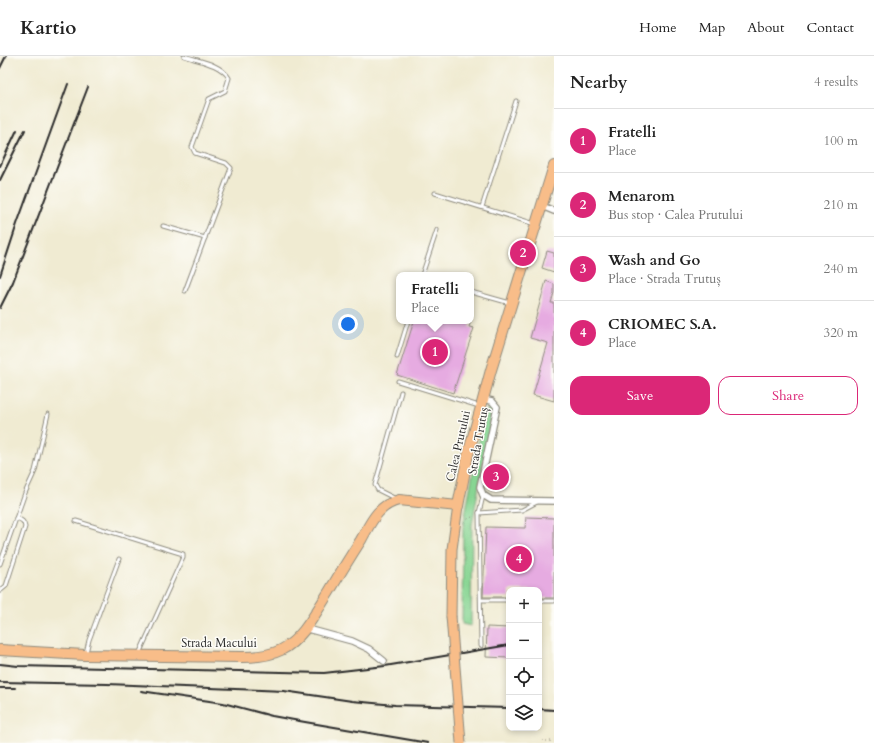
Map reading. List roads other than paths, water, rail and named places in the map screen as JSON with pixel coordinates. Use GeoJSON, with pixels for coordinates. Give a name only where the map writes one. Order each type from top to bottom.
{"type":"FeatureCollection","features":[{"type":"Feature","properties":{"kind":"highway","name":"Calea Prutului"},"geometry":{"type":"LineString","coordinates":[[458,506],[468,455],[482,403],[554,166]]}},
{"type":"Feature","properties":{"kind":"highway"},"geometry":{"type":"LineString","coordinates":[[400,500],[458,506]]}},
{"type":"Feature","properties":{"kind":"highway","name":"Strada Macului"},"geometry":{"type":"LineString","coordinates":[[0,650],[85,655],[260,656],[281,650],[289,645],[304,628],[375,517],[384,507],[392,502],[400,500]]}},
{"type":"Feature","properties":{"kind":"main road","name":"Calea Prutului"},"geometry":{"type":"LineString","coordinates":[[458,506],[452,549],[451,616],[461,743]]}},
{"type":"Feature","properties":{"kind":"street"},"geometry":{"type":"LineString","coordinates":[[542,206],[554,211]]}},
{"type":"Feature","properties":{"kind":"street","name":"Strada Trutuș"},"geometry":{"type":"LineString","coordinates":[[482,403],[492,401],[497,406],[480,487],[483,495]]}},
{"type":"Feature","properties":{"kind":"street"},"geometry":{"type":"LineString","coordinates":[[483,495],[491,500],[554,501]]}},
{"type":"Feature","properties":{"kind":"street"},"geometry":{"type":"LineString","coordinates":[[304,628],[352,641],[369,648],[384,661]]}},
{"type":"Feature","properties":{"kind":"lane"},"geometry":{"type":"LineString","coordinates":[[184,56],[218,67],[226,72],[229,78],[225,91],[209,99],[192,147],[195,153],[226,163],[231,168],[185,291]]}},
{"type":"Feature","properties":{"kind":"lane"},"geometry":{"type":"LineString","coordinates":[[482,207],[516,101]]}},
{"type":"Feature","properties":{"kind":"lane"},"geometry":{"type":"LineString","coordinates":[[435,193],[536,224]]}},
{"type":"Feature","properties":{"kind":"lane"},"geometry":{"type":"LineString","coordinates":[[163,226],[205,238]]}},
{"type":"Feature","properties":{"kind":"lane"},"geometry":{"type":"LineString","coordinates":[[423,272],[437,230]]}},
{"type":"Feature","properties":{"kind":"lane"},"geometry":{"type":"LineString","coordinates":[[474,293],[512,304]]}},
{"type":"Feature","properties":{"kind":"lane"},"geometry":{"type":"LineString","coordinates":[[397,357],[407,324]]}},
{"type":"Feature","properties":{"kind":"lane"},"geometry":{"type":"LineString","coordinates":[[398,381],[482,403]]}},
{"type":"Feature","properties":{"kind":"lane"},"geometry":{"type":"LineString","coordinates":[[400,500],[378,490],[375,486],[401,392]]}},
{"type":"Feature","properties":{"kind":"lane"},"geometry":{"type":"LineString","coordinates":[[0,564],[25,493],[35,471],[48,414]]}},
{"type":"Feature","properties":{"kind":"lane"},"geometry":{"type":"LineString","coordinates":[[481,646],[479,513],[483,495]]}},
{"type":"Feature","properties":{"kind":"lane"},"geometry":{"type":"LineString","coordinates":[[479,513],[522,510],[540,500]]}},
{"type":"Feature","properties":{"kind":"lane"},"geometry":{"type":"LineString","coordinates":[[0,590],[6,586],[25,527],[22,520],[16,518]]}},
{"type":"Feature","properties":{"kind":"lane"},"geometry":{"type":"LineString","coordinates":[[76,521],[183,554],[183,557],[138,655]]}},
{"type":"Feature","properties":{"kind":"lane"},"geometry":{"type":"LineString","coordinates":[[85,655],[89,640],[119,559]]}},
{"type":"Feature","properties":{"kind":"lane"},"geometry":{"type":"LineString","coordinates":[[481,600],[506,600]]}},
{"type":"Feature","properties":{"kind":"lane"},"geometry":{"type":"LineString","coordinates":[[542,601],[554,601]]}},
{"type":"Feature","properties":{"kind":"railway"},"geometry":{"type":"LineString","coordinates":[[0,68],[6,56]]}},
{"type":"Feature","properties":{"kind":"railway"},"geometry":{"type":"LineString","coordinates":[[0,276],[17,224],[68,84]]}},
{"type":"Feature","properties":{"kind":"railway"},"geometry":{"type":"LineString","coordinates":[[0,308],[13,282],[88,87]]}},
{"type":"Feature","properties":{"kind":"railway"},"geometry":{"type":"LineString","coordinates":[[0,166],[17,130]]}},
{"type":"Feature","properties":{"kind":"railway"},"geometry":{"type":"LineString","coordinates":[[0,180],[25,130]]}},
{"type":"Feature","properties":{"kind":"railway"},"geometry":{"type":"LineString","coordinates":[[0,664],[18,666],[324,673],[385,666],[506,646]]}},
{"type":"Feature","properties":{"kind":"railway"},"geometry":{"type":"LineString","coordinates":[[0,682],[107,684],[284,691],[352,701],[395,705],[506,708]]}},
{"type":"Feature","properties":{"kind":"railway"},"geometry":{"type":"LineString","coordinates":[[0,688],[15,688]]}},
{"type":"Feature","properties":{"kind":"railway"},"geometry":{"type":"LineString","coordinates":[[141,691],[223,703],[272,716],[428,743]]}},
{"type":"Feature","properties":{"kind":"railway"},"geometry":{"type":"LineString","coordinates":[[542,709],[554,710]]}},
{"type":"Feature","properties":{"kind":"place","name":"Menarom"},"geometry":{"type":"Point","coordinates":[523,253]}},
{"type":"Feature","properties":{"kind":"place","name":"Fratelli"},"geometry":{"type":"Point","coordinates":[435,352]}},
{"type":"Feature","properties":{"kind":"place","name":"Wash and Go"},"geometry":{"type":"Point","coordinates":[496,477]}},
{"type":"Feature","properties":{"kind":"place","name":"CRIOMEC S.A."},"geometry":{"type":"Point","coordinates":[519,559]}}]}
